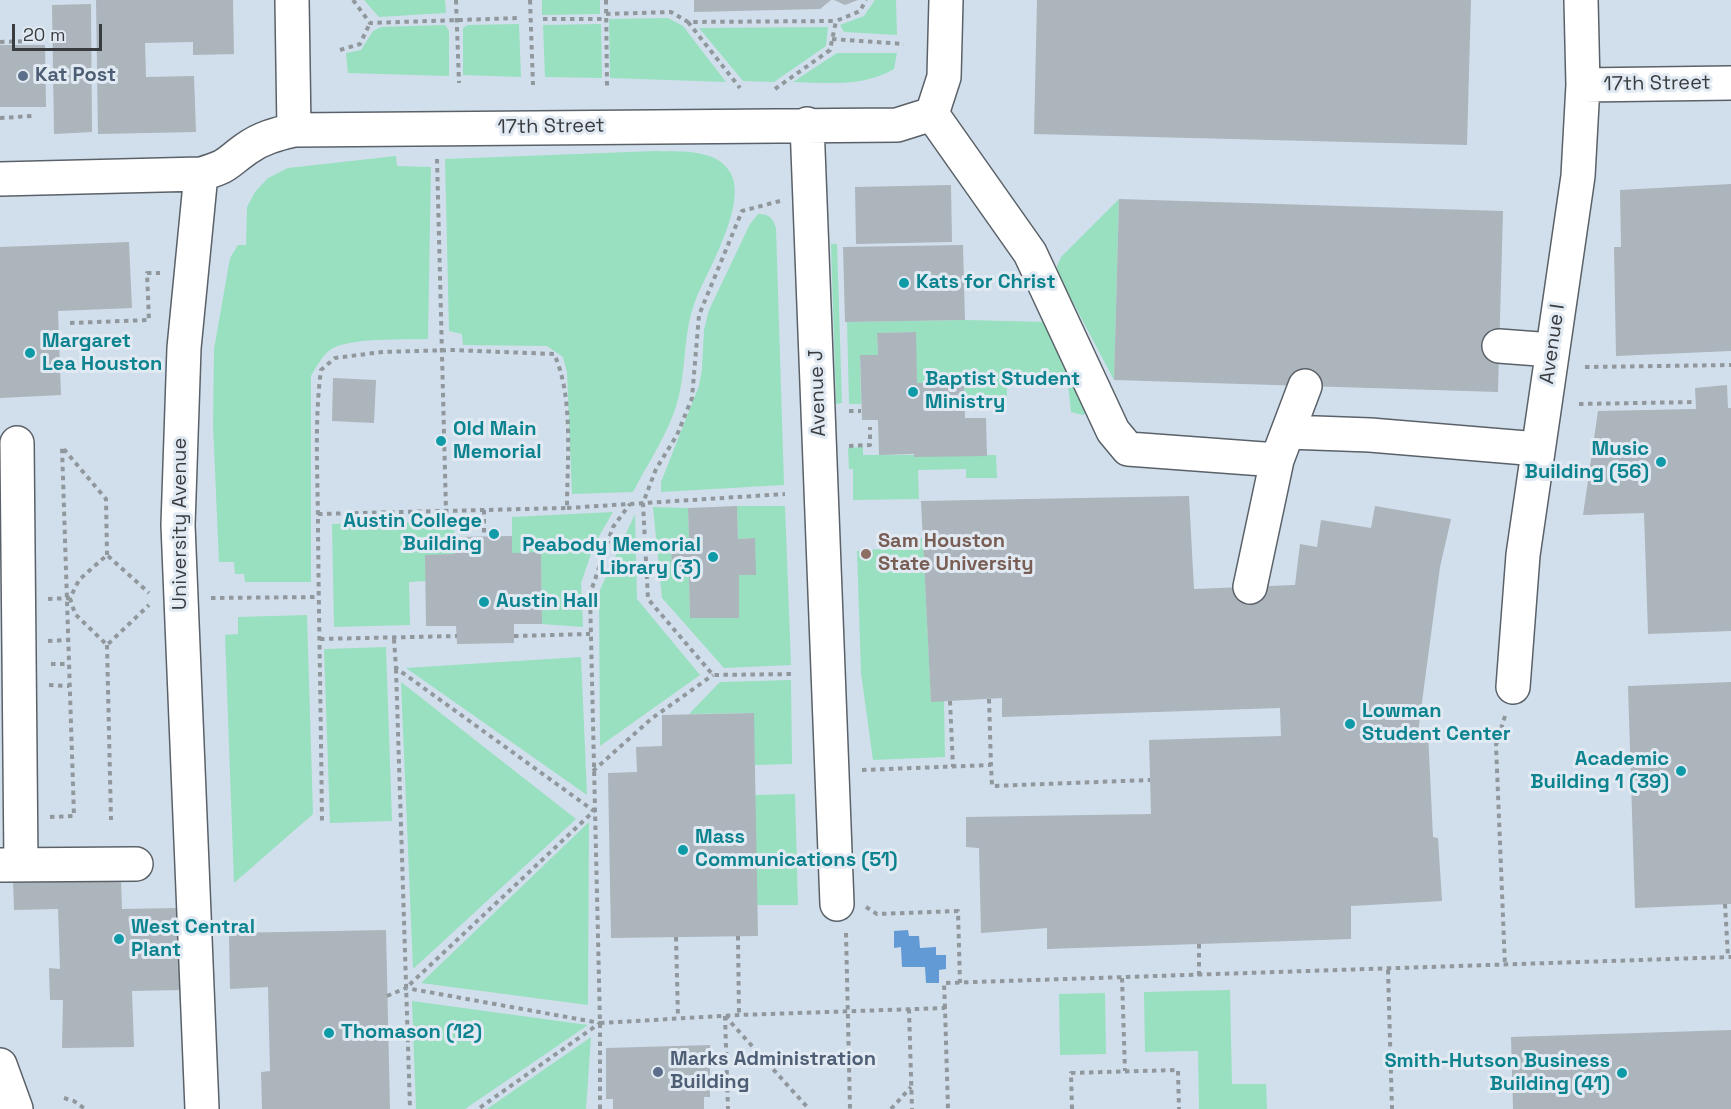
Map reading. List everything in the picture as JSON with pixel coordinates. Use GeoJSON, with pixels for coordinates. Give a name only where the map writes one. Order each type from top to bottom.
{"type":"FeatureCollection","features":[{"type":"Feature","properties":{"kind":"street"},"geometry":{"type":"LineString","coordinates":[[0,179],[201,174],[227,167],[246,149],[268,136],[294,130],[292,0]]}},
{"type":"Feature","properties":{"kind":"street"},"geometry":{"type":"LineString","coordinates":[[932,114],[944,77],[946,0]]}},
{"type":"Feature","properties":{"kind":"street","name":"Avenue I"},"geometry":{"type":"LineString","coordinates":[[1513,687],[1523,555],[1578,176],[1583,85],[1581,0]]}},
{"type":"Feature","properties":{"kind":"street","name":"17th Street"},"geometry":{"type":"LineString","coordinates":[[1583,85],[1731,83]]}},
{"type":"Feature","properties":{"kind":"street"},"geometry":{"type":"LineString","coordinates":[[807,124],[897,125],[932,114]]}},
{"type":"Feature","properties":{"kind":"street"},"geometry":{"type":"LineString","coordinates":[[932,114],[1030,253],[1113,431],[1128,449],[1283,446],[1370,435],[1538,449]]}},
{"type":"Feature","properties":{"kind":"street","name":"17th Street"},"geometry":{"type":"LineString","coordinates":[[294,130],[807,124]]}},
{"type":"Feature","properties":{"kind":"street","name":"Avenue J"},"geometry":{"type":"LineString","coordinates":[[807,124],[849,915]]}},
{"type":"Feature","properties":{"kind":"street","name":"University Avenue"},"geometry":{"type":"LineString","coordinates":[[201,174],[184,348],[178,525],[202,1109]]}},
{"type":"Feature","properties":{"kind":"street"},"geometry":{"type":"LineString","coordinates":[[1499,346],[1552,350]]}},
{"type":"Feature","properties":{"kind":"street"},"geometry":{"type":"LineString","coordinates":[[1250,587],[1283,446],[1305,386]]}},
{"type":"Feature","properties":{"kind":"street"},"geometry":{"type":"LineString","coordinates":[[17,443],[10,865],[136,864]]}},
{"type":"Feature","properties":{"kind":"street"},"geometry":{"type":"LineString","coordinates":[[0,1065],[16,1109]]}},
{"type":"Feature","properties":{"kind":"path"},"geometry":{"type":"LineString","coordinates":[[353,0],[370,23]]}},
{"type":"Feature","properties":{"kind":"path"},"geometry":{"type":"LineString","coordinates":[[456,0],[459,83]]}},
{"type":"Feature","properties":{"kind":"path"},"geometry":{"type":"LineString","coordinates":[[530,0],[532,84]]}},
{"type":"Feature","properties":{"kind":"path"},"geometry":{"type":"LineString","coordinates":[[606,0],[607,86]]}},
{"type":"Feature","properties":{"kind":"path"},"geometry":{"type":"LineString","coordinates":[[688,22],[836,21],[860,11],[866,0]]}},
{"type":"Feature","properties":{"kind":"path"},"geometry":{"type":"LineString","coordinates":[[543,19],[671,12],[688,22],[740,88]]}},
{"type":"Feature","properties":{"kind":"path"},"geometry":{"type":"LineString","coordinates":[[370,23],[519,18]]}},
{"type":"Feature","properties":{"kind":"path"},"geometry":{"type":"LineString","coordinates":[[775,89],[830,50],[836,21]]}},
{"type":"Feature","properties":{"kind":"path"},"geometry":{"type":"LineString","coordinates":[[340,50],[360,44],[370,23]]}},
{"type":"Feature","properties":{"kind":"path"},"geometry":{"type":"LineString","coordinates":[[832,39],[904,44]]}},
{"type":"Feature","properties":{"kind":"path"},"geometry":{"type":"LineString","coordinates":[[0,42],[29,41]]}},
{"type":"Feature","properties":{"kind":"path"},"geometry":{"type":"LineString","coordinates":[[0,118],[32,116]]}},
{"type":"Feature","properties":{"kind":"path"},"geometry":{"type":"LineString","coordinates":[[436,149],[446,511]]}},
{"type":"Feature","properties":{"kind":"path"},"geometry":{"type":"LineString","coordinates":[[713,675],[648,599],[643,503],[656,469],[677,435],[692,398],[699,315],[742,211],[783,201]]}},
{"type":"Feature","properties":{"kind":"path"},"geometry":{"type":"LineString","coordinates":[[70,323],[148,320],[147,273],[161,273],[161,285]]}},
{"type":"Feature","properties":{"kind":"path"},"geometry":{"type":"LineString","coordinates":[[322,824],[317,396],[321,370],[335,358],[382,352],[441,350],[554,354],[562,371],[566,409],[567,508]]}},
{"type":"Feature","properties":{"kind":"path"},"geometry":{"type":"LineString","coordinates":[[1585,367],[1731,365]]}},
{"type":"Feature","properties":{"kind":"path"},"geometry":{"type":"LineString","coordinates":[[1579,405],[1696,402]]}},
{"type":"Feature","properties":{"kind":"path"},"geometry":{"type":"LineString","coordinates":[[845,446],[870,445],[870,427]]}},
{"type":"Feature","properties":{"kind":"path"},"geometry":{"type":"LineString","coordinates":[[44,817],[74,816],[62,447],[106,499],[107,555],[156,599],[107,645]]}},
{"type":"Feature","properties":{"kind":"path"},"geometry":{"type":"LineString","coordinates":[[318,514],[567,508],[786,494]]}},
{"type":"Feature","properties":{"kind":"path"},"geometry":{"type":"LineString","coordinates":[[600,1109],[590,594],[613,527],[630,504]]}},
{"type":"Feature","properties":{"kind":"path"},"geometry":{"type":"LineString","coordinates":[[484,510],[484,536]]}},
{"type":"Feature","properties":{"kind":"path"},"geometry":{"type":"LineString","coordinates":[[67,598],[79,580],[107,555]]}},
{"type":"Feature","properties":{"kind":"path"},"geometry":{"type":"LineString","coordinates":[[207,598],[319,597]]}},
{"type":"Feature","properties":{"kind":"path"},"geometry":{"type":"LineString","coordinates":[[41,599],[67,598]]}},
{"type":"Feature","properties":{"kind":"path"},"geometry":{"type":"LineString","coordinates":[[67,598],[75,614],[107,645],[111,820]]}},
{"type":"Feature","properties":{"kind":"path"},"geometry":{"type":"LineString","coordinates":[[514,636],[590,634]]}},
{"type":"Feature","properties":{"kind":"path"},"geometry":{"type":"LineString","coordinates":[[320,639],[457,636]]}},
{"type":"Feature","properties":{"kind":"path"},"geometry":{"type":"LineString","coordinates":[[394,639],[410,1109]]}},
{"type":"Feature","properties":{"kind":"path"},"geometry":{"type":"LineString","coordinates":[[42,641],[67,640]]}},
{"type":"Feature","properties":{"kind":"path"},"geometry":{"type":"LineString","coordinates":[[42,664],[68,664]]}},
{"type":"Feature","properties":{"kind":"path"},"geometry":{"type":"LineString","coordinates":[[396,668],[594,811]]}},
{"type":"Feature","properties":{"kind":"path"},"geometry":{"type":"LineString","coordinates":[[593,771],[651,719],[713,675],[792,674]]}},
{"type":"Feature","properties":{"kind":"path"},"geometry":{"type":"LineString","coordinates":[[43,685],[69,686]]}},
{"type":"Feature","properties":{"kind":"path"},"geometry":{"type":"LineString","coordinates":[[1505,966],[1496,745],[1513,687]]}},
{"type":"Feature","properties":{"kind":"path"},"geometry":{"type":"LineString","coordinates":[[989,699],[992,786],[1150,780]]}},
{"type":"Feature","properties":{"kind":"path"},"geometry":{"type":"LineString","coordinates":[[950,701],[953,767]]}},
{"type":"Feature","properties":{"kind":"path"},"geometry":{"type":"LineString","coordinates":[[858,770],[991,765]]}},
{"type":"Feature","properties":{"kind":"path"},"geometry":{"type":"LineString","coordinates":[[387,996],[406,988],[594,811]]}},
{"type":"Feature","properties":{"kind":"path"},"geometry":{"type":"LineString","coordinates":[[948,1109],[944,983],[1729,957],[1725,904]]}},
{"type":"Feature","properties":{"kind":"path"},"geometry":{"type":"LineString","coordinates":[[850,1109],[844,935],[849,915],[864,906],[877,914],[958,911],[960,983]]}},
{"type":"Feature","properties":{"kind":"path"},"geometry":{"type":"LineString","coordinates":[[738,936],[739,1015]]}},
{"type":"Feature","properties":{"kind":"path"},"geometry":{"type":"LineString","coordinates":[[676,937],[678,1018]]}},
{"type":"Feature","properties":{"kind":"path"},"geometry":{"type":"LineString","coordinates":[[1199,944],[1199,976]]}},
{"type":"Feature","properties":{"kind":"path"},"geometry":{"type":"LineString","coordinates":[[1388,970],[1392,1109]]}},
{"type":"Feature","properties":{"kind":"path"},"geometry":{"type":"LineString","coordinates":[[1122,978],[1125,1071]]}},
{"type":"Feature","properties":{"kind":"path"},"geometry":{"type":"LineString","coordinates":[[406,988],[600,1023],[725,1015],[945,1008]]}},
{"type":"Feature","properties":{"kind":"path"},"geometry":{"type":"LineString","coordinates":[[909,1009],[912,1109]]}},
{"type":"Feature","properties":{"kind":"path"},"geometry":{"type":"LineString","coordinates":[[725,1015],[728,1109]]}},
{"type":"Feature","properties":{"kind":"path"},"geometry":{"type":"LineString","coordinates":[[725,1015],[810,1109]]}},
{"type":"Feature","properties":{"kind":"path"},"geometry":{"type":"LineString","coordinates":[[478,1109],[600,1023]]}},
{"type":"Feature","properties":{"kind":"path"},"geometry":{"type":"LineString","coordinates":[[1072,1109],[1071,1073],[1178,1070],[1179,1109]]}},
{"type":"Feature","properties":{"kind":"path"},"geometry":{"type":"LineString","coordinates":[[891,1109],[911,1087]]}},
{"type":"Feature","properties":{"kind":"path"},"geometry":{"type":"LineString","coordinates":[[64,1098],[86,1109]]}},
{"type":"Feature","properties":{"kind":"shaded area","name":"Sam Houston State University"},"geometry":{"type":"Polygon","coordinates":[[[0,0],[1731,0],[1731,1109],[0,1109],[0,0]]]}},
{"type":"Feature","properties":{"kind":"green space"},"geometry":{"type":"Polygon","coordinates":[[[364,0],[445,0],[446,13],[379,17],[364,0]]]}},
{"type":"Feature","properties":{"kind":"green space"},"geometry":{"type":"Polygon","coordinates":[[[542,0],[600,0],[600,14],[542,15],[542,0]]]}},
{"type":"Feature","properties":{"kind":"green space"},"geometry":{"type":"Polygon","coordinates":[[[875,0],[896,0],[897,35],[844,32],[840,25],[864,16],[875,0]]]}},
{"type":"Feature","properties":{"kind":"green space"},"geometry":{"type":"Polygon","coordinates":[[[668,18],[683,26],[726,82],[610,78],[609,19],[668,18]]]}},
{"type":"Feature","properties":{"kind":"green space"},"geometry":{"type":"Polygon","coordinates":[[[519,24],[521,77],[463,75],[463,28],[468,25],[519,24]]]}},
{"type":"Feature","properties":{"kind":"green space"},"geometry":{"type":"Polygon","coordinates":[[[601,24],[602,78],[545,77],[543,25],[601,24]]]}},
{"type":"Feature","properties":{"kind":"green space"},"geometry":{"type":"Polygon","coordinates":[[[445,25],[449,31],[449,76],[348,73],[346,53],[361,50],[373,31],[381,27],[445,25]]]}},
{"type":"Feature","properties":{"kind":"green space"},"geometry":{"type":"Polygon","coordinates":[[[828,27],[826,46],[774,82],[743,81],[699,28],[828,27]]]}},
{"type":"Feature","properties":{"kind":"green space"},"geometry":{"type":"Polygon","coordinates":[[[837,53],[897,53],[894,69],[870,79],[845,83],[793,82],[837,53]]]}},
{"type":"Feature","properties":{"kind":"green space"},"geometry":{"type":"Polygon","coordinates":[[[656,151],[698,153],[717,160],[725,166],[731,174],[735,187],[730,219],[691,313],[678,401],[659,444],[633,492],[572,494],[567,372],[563,357],[547,346],[463,345],[462,334],[449,331],[445,159],[656,151]]]}},
{"type":"Feature","properties":{"kind":"green space"},"geometry":{"type":"Polygon","coordinates":[[[396,156],[397,166],[431,167],[428,339],[350,343],[330,350],[322,358],[311,376],[311,582],[245,582],[244,574],[235,574],[234,562],[219,562],[213,425],[214,349],[230,258],[238,245],[246,245],[247,207],[255,192],[268,178],[288,168],[396,156]]]}},
{"type":"Feature","properties":{"kind":"green space"},"geometry":{"type":"Polygon","coordinates":[[[1119,199],[1114,380],[1058,274],[1057,266],[1061,257],[1119,199]]]}},
{"type":"Feature","properties":{"kind":"green space"},"geometry":{"type":"Polygon","coordinates":[[[758,214],[770,217],[776,228],[784,485],[661,492],[661,482],[699,386],[704,330],[709,310],[750,224],[758,214]]]}},
{"type":"Feature","properties":{"kind":"green space"},"geometry":{"type":"Polygon","coordinates":[[[831,244],[837,244],[842,403],[836,404],[831,244]]]}},
{"type":"Feature","properties":{"kind":"green space"},"geometry":{"type":"Polygon","coordinates":[[[965,320],[1048,322],[1091,410],[1083,415],[1071,412],[1068,385],[1007,386],[1007,403],[965,402],[964,382],[917,383],[915,332],[877,333],[878,355],[860,356],[861,404],[849,404],[847,322],[965,320]]]}},
{"type":"Feature","properties":{"kind":"green space"},"geometry":{"type":"Polygon","coordinates":[[[863,447],[863,455],[996,455],[997,478],[966,478],[966,469],[918,470],[919,499],[853,500],[853,469],[849,469],[848,448],[863,447]]]}},
{"type":"Feature","properties":{"kind":"green space"},"geometry":{"type":"Polygon","coordinates":[[[737,506],[785,506],[791,665],[724,668],[662,598],[653,507],[688,508],[689,539],[671,540],[672,577],[689,577],[690,618],[739,617],[739,575],[755,575],[755,538],[738,539],[737,506]]]}},
{"type":"Feature","properties":{"kind":"green space"},"geometry":{"type":"Polygon","coordinates":[[[613,512],[594,545],[581,583],[583,627],[542,624],[541,553],[512,553],[512,517],[613,512]]]}},
{"type":"Feature","properties":{"kind":"green space"},"geometry":{"type":"Polygon","coordinates":[[[635,514],[637,599],[700,675],[600,746],[599,592],[635,514]]]}},
{"type":"Feature","properties":{"kind":"green space"},"geometry":{"type":"Polygon","coordinates":[[[454,521],[455,554],[425,556],[426,581],[409,582],[410,625],[334,627],[332,524],[454,521]]]}},
{"type":"Feature","properties":{"kind":"green space"},"geometry":{"type":"Polygon","coordinates":[[[892,538],[923,538],[931,701],[944,701],[945,757],[873,760],[861,673],[857,551],[893,548],[892,538]]]}},
{"type":"Feature","properties":{"kind":"green space"},"geometry":{"type":"Polygon","coordinates":[[[307,615],[313,814],[234,883],[225,635],[238,634],[238,617],[307,615]]]}},
{"type":"Feature","properties":{"kind":"green space"},"geometry":{"type":"Polygon","coordinates":[[[386,647],[392,821],[330,823],[324,649],[386,647]]]}},
{"type":"Feature","properties":{"kind":"green space"},"geometry":{"type":"Polygon","coordinates":[[[581,657],[587,795],[406,668],[581,657]]]}},
{"type":"Feature","properties":{"kind":"green space"},"geometry":{"type":"Polygon","coordinates":[[[791,680],[792,764],[755,765],[753,713],[689,714],[720,682],[791,680]]]}},
{"type":"Feature","properties":{"kind":"green space"},"geometry":{"type":"Polygon","coordinates":[[[401,682],[576,819],[413,969],[401,682]]]}},
{"type":"Feature","properties":{"kind":"green space"},"geometry":{"type":"Polygon","coordinates":[[[795,794],[798,905],[757,905],[755,795],[795,794]]]}},
{"type":"Feature","properties":{"kind":"green space"},"geometry":{"type":"Polygon","coordinates":[[[589,822],[588,1005],[421,983],[589,822]]]}},
{"type":"Feature","properties":{"kind":"green space"},"geometry":{"type":"Polygon","coordinates":[[[1230,990],[1232,1084],[1266,1084],[1267,1109],[1199,1109],[1198,1051],[1145,1052],[1144,992],[1230,990]]]}},
{"type":"Feature","properties":{"kind":"green space"},"geometry":{"type":"Polygon","coordinates":[[[1105,993],[1106,1054],[1060,1055],[1059,994],[1105,993]]]}},
{"type":"Feature","properties":{"kind":"green space"},"geometry":{"type":"Polygon","coordinates":[[[412,1001],[588,1025],[465,1109],[416,1109],[412,1001]]]}},
{"type":"Feature","properties":{"kind":"green space"},"geometry":{"type":"Polygon","coordinates":[[[591,1037],[586,1109],[487,1109],[591,1037]]]}},
{"type":"Feature","properties":{"kind":"water"},"geometry":{"type":"Polygon","coordinates":[[[908,930],[909,936],[919,936],[920,948],[936,947],[936,955],[946,955],[946,969],[939,970],[939,983],[926,983],[925,967],[902,967],[901,947],[894,948],[894,931],[908,930]]]}},
{"type":"Feature","properties":{"kind":"building"},"geometry":{"type":"Polygon","coordinates":[[[96,0],[233,0],[234,54],[193,55],[193,42],[145,43],[146,77],[194,76],[196,132],[98,134],[96,0]]]}},
{"type":"Feature","properties":{"kind":"building"},"geometry":{"type":"Polygon","coordinates":[[[694,0],[831,0],[820,9],[694,12],[694,0]]]}},
{"type":"Feature","properties":{"kind":"building"},"geometry":{"type":"Polygon","coordinates":[[[834,0],[858,0],[845,5],[834,0]]]}},
{"type":"Feature","properties":{"kind":"building"},"geometry":{"type":"Polygon","coordinates":[[[1037,0],[1471,0],[1467,145],[1034,134],[1037,0]]]}},
{"type":"Feature","properties":{"kind":"building"},"geometry":{"type":"Polygon","coordinates":[[[91,4],[92,132],[54,134],[52,5],[91,4]]]}},
{"type":"Feature","properties":{"kind":"building","name":"Kat Post"},"geometry":{"type":"Polygon","coordinates":[[[0,45],[45,45],[46,107],[0,107],[0,45]]]}},
{"type":"Feature","properties":{"kind":"building"},"geometry":{"type":"Polygon","coordinates":[[[1731,184],[1731,351],[1616,356],[1614,247],[1621,247],[1620,190],[1731,184]]]}},
{"type":"Feature","properties":{"kind":"building"},"geometry":{"type":"Polygon","coordinates":[[[951,185],[952,242],[856,244],[855,187],[951,185]]]}},
{"type":"Feature","properties":{"kind":"building"},"geometry":{"type":"Polygon","coordinates":[[[1119,199],[1503,211],[1498,392],[1114,380],[1119,199]]]}},
{"type":"Feature","properties":{"kind":"building","name":"Margaret Lea Houston"},"geometry":{"type":"Polygon","coordinates":[[[129,242],[132,308],[58,311],[61,395],[0,398],[0,247],[129,242]]]}},
{"type":"Feature","properties":{"kind":"building","name":"Kats for Christ"},"geometry":{"type":"Polygon","coordinates":[[[963,245],[965,320],[845,322],[843,247],[963,245]]]}},
{"type":"Feature","properties":{"kind":"building","name":"Baptist Student Ministry"},"geometry":{"type":"Polygon","coordinates":[[[916,332],[917,383],[964,382],[965,418],[986,418],[987,456],[879,455],[878,420],[862,420],[860,355],[878,355],[877,333],[916,332]]]}},
{"type":"Feature","properties":{"kind":"building"},"geometry":{"type":"Polygon","coordinates":[[[333,378],[376,380],[374,423],[332,421],[333,378]]]}},
{"type":"Feature","properties":{"kind":"building","name":"Music Building (56)"},"geometry":{"type":"Polygon","coordinates":[[[1727,385],[1728,408],[1731,408],[1731,631],[1648,634],[1644,513],[1583,515],[1598,411],[1696,409],[1695,388],[1727,385]]]}},
{"type":"Feature","properties":{"kind":"building","name":"Lowman Student Center"},"geometry":{"type":"Polygon","coordinates":[[[1189,496],[1194,589],[1295,585],[1300,544],[1317,547],[1321,520],[1371,528],[1375,506],[1451,519],[1440,567],[1418,732],[1428,732],[1433,837],[1438,838],[1442,901],[1351,906],[1351,939],[1047,949],[1047,928],[981,933],[979,848],[966,847],[966,817],[1151,814],[1149,740],[1281,736],[1280,708],[1002,717],[1002,698],[931,702],[921,501],[1189,496]]]}},
{"type":"Feature","properties":{"kind":"building","name":"Peabody Memorial Library (3)"},"geometry":{"type":"Polygon","coordinates":[[[737,506],[738,539],[755,538],[756,575],[739,575],[739,618],[690,618],[689,577],[672,577],[671,540],[689,539],[688,508],[737,506]]]}},
{"type":"Feature","properties":{"kind":"building","name":"Austin Hall"},"geometry":{"type":"Polygon","coordinates":[[[512,536],[512,553],[541,552],[542,624],[514,624],[514,643],[457,644],[456,626],[426,626],[425,555],[455,554],[454,537],[512,536]]]}},
{"type":"Feature","properties":{"kind":"building","name":"Academic Building 1 (39)"},"geometry":{"type":"Polygon","coordinates":[[[1731,682],[1731,904],[1635,908],[1628,686],[1731,682]]]}},
{"type":"Feature","properties":{"kind":"building","name":"Mass Communications (51)"},"geometry":{"type":"Polygon","coordinates":[[[754,713],[758,936],[611,938],[608,773],[637,772],[636,747],[662,746],[662,715],[754,713]]]}},
{"type":"Feature","properties":{"kind":"building","name":"West Central Plant"},"geometry":{"type":"Polygon","coordinates":[[[13,881],[121,881],[122,909],[178,908],[180,990],[132,991],[134,1047],[62,1048],[63,1000],[50,1000],[49,968],[60,969],[58,909],[14,910],[13,881]]]}},
{"type":"Feature","properties":{"kind":"building","name":"Thomason (12)"},"geometry":{"type":"Polygon","coordinates":[[[386,930],[390,1109],[262,1109],[261,1072],[270,1071],[268,987],[230,989],[229,933],[386,930]]]}},
{"type":"Feature","properties":{"kind":"building","name":"Smith-Hutson Business Building (41)"},"geometry":{"type":"Polygon","coordinates":[[[1731,1030],[1731,1109],[1513,1109],[1511,1037],[1731,1030]]]}},
{"type":"Feature","properties":{"kind":"building","name":"Marks Administration Building"},"geometry":{"type":"Polygon","coordinates":[[[710,1045],[710,1097],[704,1097],[704,1109],[613,1109],[613,1099],[606,1099],[606,1048],[710,1045]]]}},
{"type":"Feature","properties":{"kind":"place","name":"Kat Post"},"geometry":{"type":"Point","coordinates":[23,76]}},
{"type":"Feature","properties":{"kind":"place","name":"Kats for Christ"},"geometry":{"type":"Point","coordinates":[904,283]}},
{"type":"Feature","properties":{"kind":"place","name":"Margaret Lea Houston"},"geometry":{"type":"Point","coordinates":[30,353]}},
{"type":"Feature","properties":{"kind":"place","name":"Baptist Student Ministry"},"geometry":{"type":"Point","coordinates":[913,392]}},
{"type":"Feature","properties":{"kind":"place","name":"Old Main Memorial"},"geometry":{"type":"Point","coordinates":[441,441]}},
{"type":"Feature","properties":{"kind":"place","name":"Music Building (56)"},"geometry":{"type":"Point","coordinates":[1661,462]}},
{"type":"Feature","properties":{"kind":"place","name":"Austin College Building"},"geometry":{"type":"Point","coordinates":[494,534]}},
{"type":"Feature","properties":{"kind":"place","name":"Sam Houston State University"},"geometry":{"type":"Point","coordinates":[866,554]}},
{"type":"Feature","properties":{"kind":"place","name":"Peabody Memorial Library (3)"},"geometry":{"type":"Point","coordinates":[713,557]}},
{"type":"Feature","properties":{"kind":"place","name":"Austin Hall"},"geometry":{"type":"Point","coordinates":[484,602]}},
{"type":"Feature","properties":{"kind":"place","name":"Lowman Student Center"},"geometry":{"type":"Point","coordinates":[1350,724]}},
{"type":"Feature","properties":{"kind":"place","name":"Academic Building 1 (39)"},"geometry":{"type":"Point","coordinates":[1681,771]}},
{"type":"Feature","properties":{"kind":"place","name":"Mass Communications (51)"},"geometry":{"type":"Point","coordinates":[683,850]}},
{"type":"Feature","properties":{"kind":"place","name":"West Central Plant"},"geometry":{"type":"Point","coordinates":[119,939]}},
{"type":"Feature","properties":{"kind":"place","name":"Thomason (12)"},"geometry":{"type":"Point","coordinates":[329,1033]}},
{"type":"Feature","properties":{"kind":"place","name":"Marks Administration Building"},"geometry":{"type":"Point","coordinates":[658,1072]}},
{"type":"Feature","properties":{"kind":"place","name":"Smith-Hutson Business Building (41)"},"geometry":{"type":"Point","coordinates":[1622,1073]}}]}
